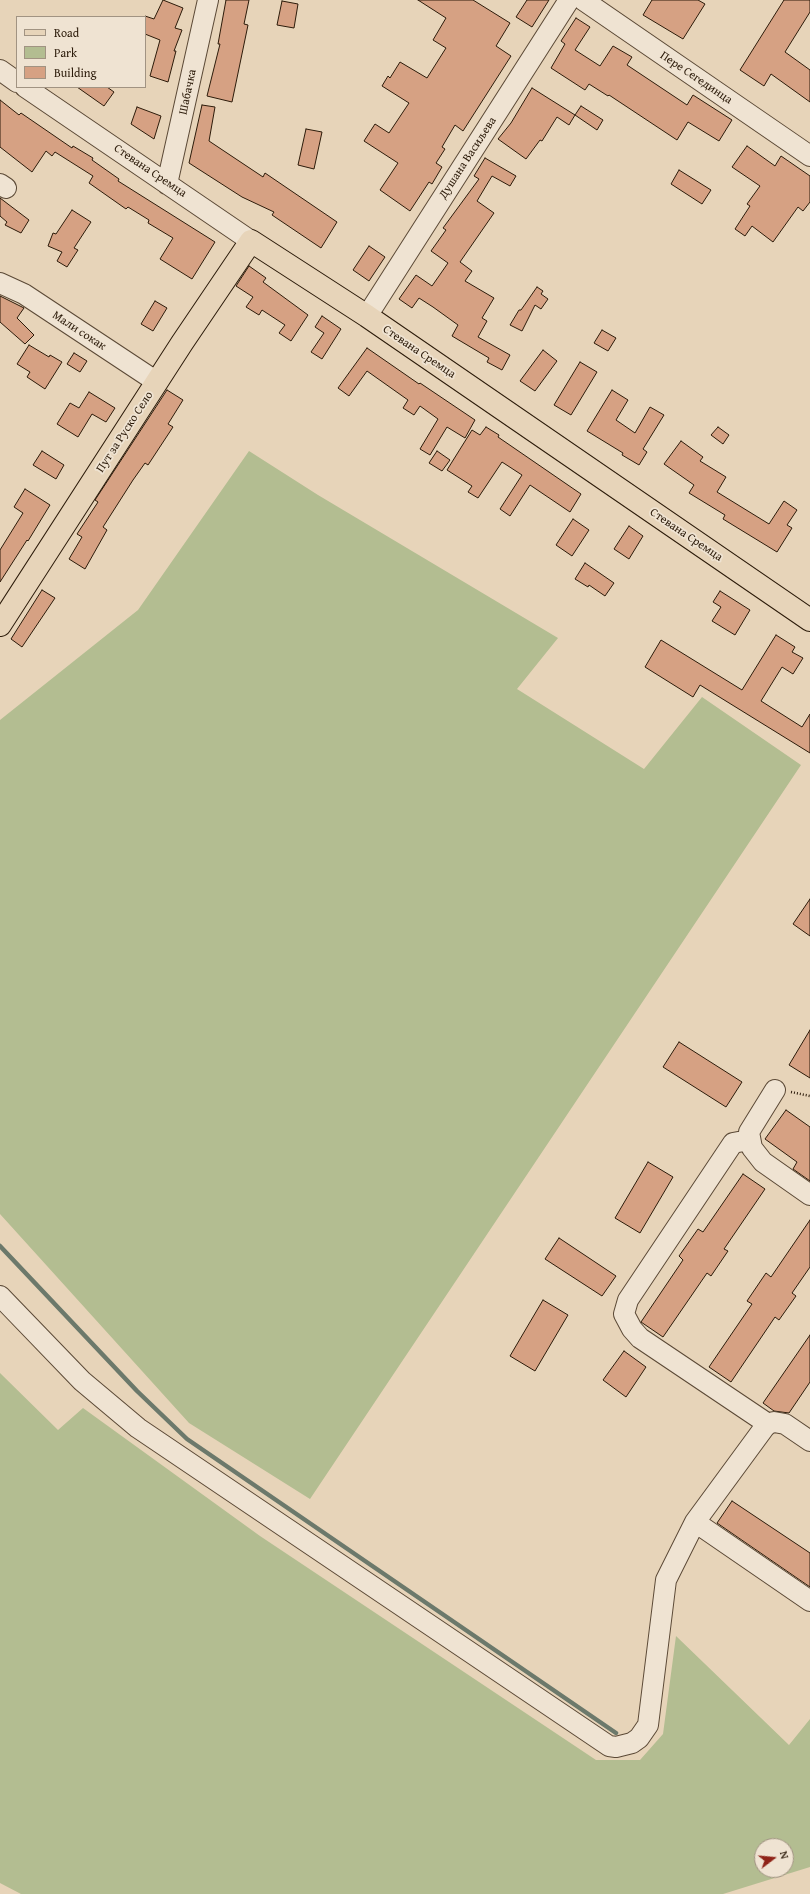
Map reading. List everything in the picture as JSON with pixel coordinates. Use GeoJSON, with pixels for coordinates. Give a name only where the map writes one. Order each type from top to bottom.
{"type":"FeatureCollection","features":[{"type":"Feature","properties":{"kind":"main road","name":"Стевана Сремца"},"geometry":{"type":"LineString","coordinates":[[251,240],[366,316],[810,620]]}},
{"type":"Feature","properties":{"kind":"main road","name":"Пут за Руско Село"},"geometry":{"type":"LineString","coordinates":[[0,625],[251,240]]}},
{"type":"Feature","properties":{"kind":"street","name":"Шабачка"},"geometry":{"type":"LineString","coordinates":[[167,184],[208,0]]}},
{"type":"Feature","properties":{"kind":"street","name":"Душана Васиљева"},"geometry":{"type":"LineString","coordinates":[[366,316],[569,0]]}},
{"type":"Feature","properties":{"kind":"street","name":"Пере Сегединца"},"geometry":{"type":"LineString","coordinates":[[583,0],[810,156]]}},
{"type":"Feature","properties":{"kind":"street"},"geometry":{"type":"LineString","coordinates":[[0,70],[16,81]]}},
{"type":"Feature","properties":{"kind":"street","name":"Стевана Сремца"},"geometry":{"type":"LineString","coordinates":[[26,88],[251,240]]}},
{"type":"Feature","properties":{"kind":"street","name":"Мали сокак"},"geometry":{"type":"LineString","coordinates":[[0,283],[24,294],[157,382]]}},
{"type":"Feature","properties":{"kind":"street"},"geometry":{"type":"LineString","coordinates":[[775,1090],[752,1125],[749,1132],[749,1140],[752,1148],[763,1162],[810,1195]]}},
{"type":"Feature","properties":{"kind":"street"},"geometry":{"type":"LineString","coordinates":[[749,1140],[733,1143],[628,1300],[624,1314],[640,1338],[768,1424]]}},
{"type":"Feature","properties":{"kind":"street"},"geometry":{"type":"LineString","coordinates":[[0,1296],[82,1381],[138,1428],[609,1746],[616,1747],[632,1743],[639,1738],[648,1725],[666,1580],[696,1522],[768,1424],[774,1422],[785,1424],[810,1441]]}},
{"type":"Feature","properties":{"kind":"street"},"geometry":{"type":"LineString","coordinates":[[696,1522],[810,1601]]}},
{"type":"Feature","properties":{"kind":"green space"},"geometry":{"type":"Polygon","coordinates":[[[249,451],[318,495],[558,638],[517,689],[644,769],[702,697],[801,765],[310,1499],[189,1423],[0,1214],[0,720],[138,610],[249,451]]]}},
{"type":"Feature","properties":{"kind":"green space"},"geometry":{"type":"Polygon","coordinates":[[[0,1373],[58,1430],[83,1408],[260,1536],[596,1760],[640,1760],[663,1734],[676,1636],[789,1745],[810,1719],[810,1867],[794,1872],[794,1838],[754,1838],[754,1878],[775,1878],[723,1894],[21,1894],[0,1883],[0,1373]]]}},
{"type":"Feature","properties":{"kind":"building"},"geometry":{"type":"Polygon","coordinates":[[[163,0],[183,8],[175,28],[182,30],[174,51],[176,51],[168,82],[150,76],[160,40],[146,34],[146,16],[154,19],[163,0]]]}},
{"type":"Feature","properties":{"kind":"building"},"geometry":{"type":"Polygon","coordinates":[[[226,0],[249,0],[244,24],[248,25],[232,102],[207,96],[220,44],[218,44],[226,0]]]}},
{"type":"Feature","properties":{"kind":"building"},"geometry":{"type":"Polygon","coordinates":[[[418,0],[473,0],[510,23],[496,46],[511,56],[463,131],[455,125],[442,147],[445,149],[436,163],[442,167],[432,184],[429,182],[410,211],[380,190],[398,163],[364,141],[375,124],[389,133],[409,103],[382,86],[388,76],[390,78],[400,62],[427,78],[446,48],[433,40],[446,18],[418,0]]]}},
{"type":"Feature","properties":{"kind":"building"},"geometry":{"type":"Polygon","coordinates":[[[527,0],[549,0],[532,27],[516,17],[527,0]]]}},
{"type":"Feature","properties":{"kind":"building"},"geometry":{"type":"Polygon","coordinates":[[[652,0],[698,0],[705,4],[683,39],[643,15],[652,0]]]}},
{"type":"Feature","properties":{"kind":"building"},"geometry":{"type":"Polygon","coordinates":[[[784,0],[810,0],[810,12],[785,52],[810,70],[810,102],[771,74],[764,86],[740,70],[784,0]]]}},
{"type":"Feature","properties":{"kind":"building"},"geometry":{"type":"Polygon","coordinates":[[[282,1],[298,4],[294,28],[277,25],[282,1]]]}},
{"type":"Feature","properties":{"kind":"building"},"geometry":{"type":"Polygon","coordinates":[[[576,18],[590,27],[575,50],[600,66],[613,46],[632,57],[627,65],[687,105],[693,95],[732,120],[719,141],[688,122],[677,140],[609,95],[608,96],[589,84],[585,90],[551,68],[565,44],[561,41],[576,18]]]}},
{"type":"Feature","properties":{"kind":"building"},"geometry":{"type":"Polygon","coordinates":[[[78,88],[108,88],[114,92],[104,106],[78,88]]]}},
{"type":"Feature","properties":{"kind":"building"},"geometry":{"type":"Polygon","coordinates":[[[532,88],[575,115],[569,125],[557,117],[542,141],[540,140],[526,159],[498,139],[511,123],[532,88]]]}},
{"type":"Feature","properties":{"kind":"building"},"geometry":{"type":"Polygon","coordinates":[[[0,100],[19,115],[21,113],[72,148],[73,146],[93,158],[92,160],[119,179],[118,181],[215,242],[192,279],[160,259],[173,238],[148,223],[149,220],[128,207],[126,209],[89,183],[93,176],[55,152],[52,156],[46,151],[32,172],[0,147],[0,100]]]}},
{"type":"Feature","properties":{"kind":"building"},"geometry":{"type":"Polygon","coordinates":[[[202,105],[215,107],[209,141],[263,177],[265,173],[337,222],[321,248],[272,215],[274,212],[242,197],[189,163],[202,105]]]}},
{"type":"Feature","properties":{"kind":"building"},"geometry":{"type":"Polygon","coordinates":[[[581,106],[603,120],[597,130],[575,115],[581,106]]]}},
{"type":"Feature","properties":{"kind":"building"},"geometry":{"type":"Polygon","coordinates":[[[137,107],[161,116],[154,139],[131,124],[137,107]]]}},
{"type":"Feature","properties":{"kind":"building"},"geometry":{"type":"Polygon","coordinates":[[[306,129],[322,132],[314,169],[298,165],[306,129]]]}},
{"type":"Feature","properties":{"kind":"building"},"geometry":{"type":"Polygon","coordinates":[[[747,146],[775,166],[781,156],[810,176],[810,202],[803,211],[798,207],[773,242],[752,226],[745,236],[735,229],[750,206],[747,204],[760,186],[732,167],[747,146]]]}},
{"type":"Feature","properties":{"kind":"building"},"geometry":{"type":"Polygon","coordinates":[[[485,158],[516,176],[510,186],[492,176],[477,201],[494,213],[460,262],[472,271],[465,281],[494,298],[482,318],[487,321],[478,337],[510,355],[502,370],[487,362],[489,358],[452,336],[458,325],[433,307],[419,298],[412,308],[399,299],[416,275],[432,286],[448,263],[431,251],[446,230],[443,228],[479,179],[474,176],[485,158]]]}},
{"type":"Feature","properties":{"kind":"building"},"geometry":{"type":"Polygon","coordinates":[[[679,170],[711,190],[702,204],[671,184],[679,170]]]}},
{"type":"Feature","properties":{"kind":"building"},"geometry":{"type":"Polygon","coordinates":[[[0,198],[29,220],[21,233],[5,225],[7,222],[0,216],[0,198]]]}},
{"type":"Feature","properties":{"kind":"building"},"geometry":{"type":"Polygon","coordinates":[[[72,210],[91,222],[74,248],[78,250],[67,267],[57,261],[62,252],[48,246],[53,233],[56,234],[72,210]]]}},
{"type":"Feature","properties":{"kind":"building"},"geometry":{"type":"Polygon","coordinates":[[[369,246],[385,257],[369,281],[353,270],[369,246]]]}},
{"type":"Feature","properties":{"kind":"building"},"geometry":{"type":"Polygon","coordinates":[[[249,266],[266,278],[263,282],[308,315],[291,341],[279,333],[285,325],[262,310],[259,315],[246,307],[253,297],[236,286],[249,266]]]}},
{"type":"Feature","properties":{"kind":"building"},"geometry":{"type":"Polygon","coordinates":[[[537,287],[543,291],[541,294],[548,299],[541,309],[535,305],[522,331],[510,325],[519,310],[521,310],[537,287]]]}},
{"type":"Feature","properties":{"kind":"building"},"geometry":{"type":"Polygon","coordinates":[[[0,296],[24,308],[17,318],[34,335],[25,344],[0,322],[0,296]]]}},
{"type":"Feature","properties":{"kind":"building"},"geometry":{"type":"Polygon","coordinates":[[[155,301],[167,308],[153,331],[141,324],[155,301]]]}},
{"type":"Feature","properties":{"kind":"building"},"geometry":{"type":"Polygon","coordinates":[[[322,316],[341,329],[322,359],[311,352],[324,333],[315,327],[322,316]]]}},
{"type":"Feature","properties":{"kind":"building"},"geometry":{"type":"Polygon","coordinates":[[[602,330],[616,338],[608,351],[594,343],[602,330]]]}},
{"type":"Feature","properties":{"kind":"building"},"geometry":{"type":"Polygon","coordinates":[[[29,345],[49,357],[50,355],[62,362],[45,389],[27,377],[30,372],[17,364],[29,345]]]}},
{"type":"Feature","properties":{"kind":"building"},"geometry":{"type":"Polygon","coordinates":[[[367,348],[475,420],[465,438],[447,427],[430,455],[420,449],[438,419],[420,406],[414,415],[403,408],[408,400],[367,371],[349,396],[338,388],[367,348]]]}},
{"type":"Feature","properties":{"kind":"building"},"geometry":{"type":"Polygon","coordinates":[[[543,350],[557,361],[535,391],[520,381],[543,350]]]}},
{"type":"Feature","properties":{"kind":"building"},"geometry":{"type":"Polygon","coordinates":[[[74,353],[87,361],[80,372],[67,364],[74,353]]]}},
{"type":"Feature","properties":{"kind":"building"},"geometry":{"type":"Polygon","coordinates":[[[580,362],[597,372],[571,415],[554,405],[580,362]]]}},
{"type":"Feature","properties":{"kind":"building"},"geometry":{"type":"Polygon","coordinates":[[[167,390],[183,400],[168,424],[173,427],[148,465],[145,463],[133,480],[103,527],[107,530],[85,569],[69,559],[82,537],[77,534],[98,502],[95,500],[167,390]]]}},
{"type":"Feature","properties":{"kind":"building"},"geometry":{"type":"Polygon","coordinates":[[[612,390],[628,400],[616,420],[635,433],[650,407],[664,415],[643,449],[647,452],[639,465],[622,455],[623,453],[587,431],[612,390]]]}},
{"type":"Feature","properties":{"kind":"building"},"geometry":{"type":"Polygon","coordinates":[[[89,392],[115,408],[106,422],[92,414],[78,437],[57,424],[70,403],[79,408],[89,392]]]}},
{"type":"Feature","properties":{"kind":"building"},"geometry":{"type":"Polygon","coordinates":[[[486,427],[499,435],[498,437],[581,494],[570,512],[530,485],[510,516],[500,509],[522,475],[502,462],[478,498],[468,492],[472,486],[447,470],[472,430],[480,435],[486,427]]]}},
{"type":"Feature","properties":{"kind":"building"},"geometry":{"type":"Polygon","coordinates":[[[718,427],[729,435],[723,444],[711,435],[718,427]]]}},
{"type":"Feature","properties":{"kind":"building"},"geometry":{"type":"Polygon","coordinates":[[[681,441],[703,457],[700,461],[726,477],[717,492],[769,524],[784,501],[797,510],[787,525],[792,528],[777,552],[723,519],[725,515],[689,493],[694,485],[664,464],[681,441]]]}},
{"type":"Feature","properties":{"kind":"building"},"geometry":{"type":"Polygon","coordinates":[[[42,451],[64,465],[56,479],[33,465],[42,451]]]}},
{"type":"Feature","properties":{"kind":"building"},"geometry":{"type":"Polygon","coordinates":[[[437,451],[450,460],[442,471],[429,463],[437,451]]]}},
{"type":"Feature","properties":{"kind":"building"},"geometry":{"type":"Polygon","coordinates":[[[25,489],[50,505],[0,582],[0,550],[23,513],[14,507],[25,489]]]}},
{"type":"Feature","properties":{"kind":"building"},"geometry":{"type":"Polygon","coordinates":[[[573,519],[589,530],[572,556],[556,545],[573,519]]]}},
{"type":"Feature","properties":{"kind":"building"},"geometry":{"type":"Polygon","coordinates":[[[629,526],[643,536],[629,559],[614,549],[629,526]]]}},
{"type":"Feature","properties":{"kind":"building"},"geometry":{"type":"Polygon","coordinates":[[[585,563],[614,583],[605,596],[589,585],[588,587],[575,579],[585,563]]]}},
{"type":"Feature","properties":{"kind":"building"},"geometry":{"type":"Polygon","coordinates":[[[42,590],[55,598],[22,647],[11,639],[42,590]]]}},
{"type":"Feature","properties":{"kind":"building"},"geometry":{"type":"Polygon","coordinates":[[[720,591],[750,610],[735,635],[712,621],[721,607],[713,602],[720,591]]]}},
{"type":"Feature","properties":{"kind":"building"},"geometry":{"type":"Polygon","coordinates":[[[776,635],[795,647],[792,652],[803,658],[793,674],[782,667],[761,701],[802,727],[810,714],[810,753],[700,685],[693,697],[645,667],[661,640],[742,690],[776,635]]]}},
{"type":"Feature","properties":{"kind":"building"},"geometry":{"type":"Polygon","coordinates":[[[810,899],[810,936],[793,924],[810,899]]]}},
{"type":"Feature","properties":{"kind":"building"},"geometry":{"type":"Polygon","coordinates":[[[810,1030],[810,1078],[789,1065],[810,1030]]]}},
{"type":"Feature","properties":{"kind":"building"},"geometry":{"type":"Polygon","coordinates":[[[679,1042],[742,1082],[726,1107],[663,1067],[679,1042]]]}},
{"type":"Feature","properties":{"kind":"building"},"geometry":{"type":"Polygon","coordinates":[[[786,1110],[810,1127],[810,1181],[793,1169],[797,1162],[765,1139],[786,1110]]]}},
{"type":"Feature","properties":{"kind":"building"},"geometry":{"type":"Polygon","coordinates":[[[648,1162],[673,1177],[640,1233],[615,1218],[648,1162]]]}},
{"type":"Feature","properties":{"kind":"building"},"geometry":{"type":"Polygon","coordinates":[[[743,1174],[765,1189],[724,1249],[728,1251],[711,1276],[707,1273],[663,1337],[641,1322],[683,1260],[679,1256],[698,1229],[703,1232],[743,1174]]]}},
{"type":"Feature","properties":{"kind":"building"},"geometry":{"type":"Polygon","coordinates":[[[810,1220],[810,1267],[792,1293],[796,1296],[779,1320],[775,1317],[731,1382],[709,1367],[752,1304],[747,1301],[766,1273],[771,1277],[810,1220]]]}},
{"type":"Feature","properties":{"kind":"building"},"geometry":{"type":"Polygon","coordinates":[[[559,1238],[616,1276],[602,1296],[545,1259],[559,1238]]]}},
{"type":"Feature","properties":{"kind":"building"},"geometry":{"type":"Polygon","coordinates":[[[543,1300],[568,1315],[535,1371],[510,1356],[543,1300]]]}},
{"type":"Feature","properties":{"kind":"building"},"geometry":{"type":"Polygon","coordinates":[[[810,1335],[810,1382],[789,1413],[774,1411],[763,1403],[810,1335]]]}},
{"type":"Feature","properties":{"kind":"building"},"geometry":{"type":"Polygon","coordinates":[[[624,1351],[646,1367],[626,1397],[603,1380],[624,1351]]]}},
{"type":"Feature","properties":{"kind":"building"},"geometry":{"type":"Polygon","coordinates":[[[732,1501],[810,1553],[810,1587],[717,1523],[732,1501]]]}},
{"type":"Feature","properties":{"kind":"waterway"},"geometry":{"type":"LineString","coordinates":[[0,1246],[137,1391],[187,1439],[616,1733]]}}]}
